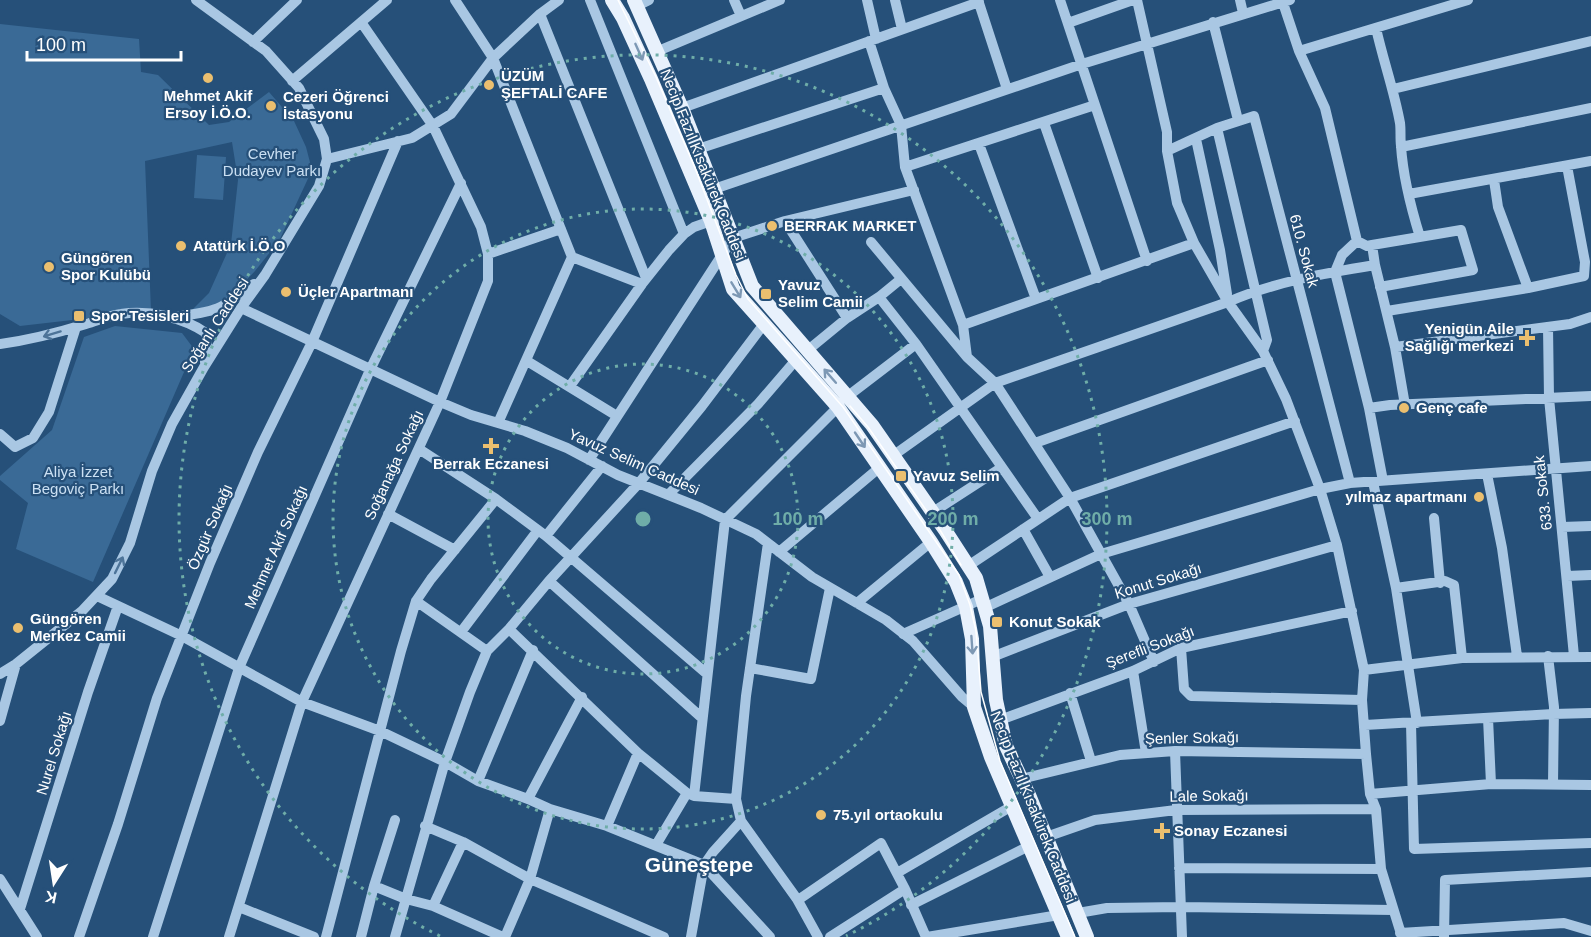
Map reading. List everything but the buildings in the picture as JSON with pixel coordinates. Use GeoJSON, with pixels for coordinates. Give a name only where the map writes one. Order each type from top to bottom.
{"type":"FeatureCollection","features":[{"type":"Feature","properties":{"kind":"main road","name":"Necip Fazıl Kısakürek Caddesi"},"geometry":{"type":"LineString","coordinates":[[612,0],[642,59],[711,221],[734,290],[838,407],[956,582],[966,607],[972,639],[975,707],[991,757],[1068,937]]}},
{"type":"Feature","properties":{"kind":"main road","name":"Necip Fazıl Kısakürek Caddesi"},"geometry":{"type":"LineString","coordinates":[[640,2],[752,286],[848,396],[894,455],[976,578],[990,627],[996,700],[1006,746],[1087,937]]}},
{"type":"Feature","properties":{"kind":"street"},"geometry":{"type":"LineString","coordinates":[[198,0],[266,51],[299,88],[324,139],[327,159],[412,138],[451,114],[493,58],[540,14],[559,0]]}},
{"type":"Feature","properties":{"kind":"street"},"geometry":{"type":"LineString","coordinates":[[253,42],[297,0]]}},
{"type":"Feature","properties":{"kind":"street"},"geometry":{"type":"LineString","coordinates":[[292,81],[387,0]]}},
{"type":"Feature","properties":{"kind":"street"},"geometry":{"type":"LineString","coordinates":[[455,0],[493,58],[572,257],[498,423]]}},
{"type":"Feature","properties":{"kind":"street"},"geometry":{"type":"LineString","coordinates":[[590,0],[684,234]]}},
{"type":"Feature","properties":{"kind":"street"},"geometry":{"type":"LineString","coordinates":[[734,0],[741,15]]}},
{"type":"Feature","properties":{"kind":"street"},"geometry":{"type":"LineString","coordinates":[[658,51],[780,0]]}},
{"type":"Feature","properties":{"kind":"street"},"geometry":{"type":"LineString","coordinates":[[867,0],[884,88],[900,125],[905,167],[963,325],[967,357]]}},
{"type":"Feature","properties":{"kind":"street"},"geometry":{"type":"LineString","coordinates":[[895,0],[902,29]]}},
{"type":"Feature","properties":{"kind":"street"},"geometry":{"type":"LineString","coordinates":[[1059,0],[1147,261]]}},
{"type":"Feature","properties":{"kind":"street"},"geometry":{"type":"LineString","coordinates":[[1068,23],[1135,0],[1148,43],[1167,132],[1167,151],[1177,203],[1194,243],[1228,302],[1266,356],[1295,421],[1320,489],[1337,545],[1364,670],[1362,700],[1370,794],[1376,809],[1381,869],[1401,935],[1444,934],[1564,923],[1591,931]]}},
{"type":"Feature","properties":{"kind":"street"},"geometry":{"type":"LineString","coordinates":[[1240,0],[1243,13]]}},
{"type":"Feature","properties":{"kind":"street"},"geometry":{"type":"LineString","coordinates":[[1299,51],[1468,0]]}},
{"type":"Feature","properties":{"kind":"street"},"geometry":{"type":"LineString","coordinates":[[682,108],[979,1],[1007,89]]}},
{"type":"Feature","properties":{"kind":"street"},"geometry":{"type":"LineString","coordinates":[[714,189],[1082,64],[1285,1],[1299,51],[1325,108],[1357,242]]}},
{"type":"Feature","properties":{"kind":"street"},"geometry":{"type":"LineString","coordinates":[[540,14],[644,281]]}},
{"type":"Feature","properties":{"kind":"street","name":"Soğanağa Sokağı"},"geometry":{"type":"LineString","coordinates":[[229,937],[302,702],[440,402],[488,281],[488,254],[481,227],[461,183],[433,126],[361,22]]}},
{"type":"Feature","properties":{"kind":"street"},"geometry":{"type":"LineString","coordinates":[[1167,151],[1238,120],[1213,22]]}},
{"type":"Feature","properties":{"kind":"street"},"geometry":{"type":"LineString","coordinates":[[1376,28],[1383,61],[1393,89],[1410,202],[1420,237]]}},
{"type":"Feature","properties":{"kind":"street"},"geometry":{"type":"LineString","coordinates":[[1393,89],[1591,41]]}},
{"type":"Feature","properties":{"kind":"street"},"geometry":{"type":"LineString","coordinates":[[698,149],[884,88]]}},
{"type":"Feature","properties":{"kind":"street"},"geometry":{"type":"LineString","coordinates":[[905,167],[1095,105]]}},
{"type":"Feature","properties":{"kind":"street"},"geometry":{"type":"LineString","coordinates":[[1401,147],[1591,108]]}},
{"type":"Feature","properties":{"kind":"street","name":"610. Sokak"},"geometry":{"type":"LineString","coordinates":[[1238,120],[1254,116],[1258,127],[1350,483]]}},
{"type":"Feature","properties":{"kind":"street"},"geometry":{"type":"LineString","coordinates":[[1044,123],[1098,278]]}},
{"type":"Feature","properties":{"kind":"street"},"geometry":{"type":"LineString","coordinates":[[1217,128],[1267,340],[1266,356]]}},
{"type":"Feature","properties":{"kind":"street"},"geometry":{"type":"LineString","coordinates":[[1196,138],[1220,250],[1228,302]]}},
{"type":"Feature","properties":{"kind":"street","name":"Özgür Sokağı"},"geometry":{"type":"LineString","coordinates":[[79,937],[118,824],[157,699],[210,563],[258,453],[312,342],[398,141]]}},
{"type":"Feature","properties":{"kind":"street"},"geometry":{"type":"LineString","coordinates":[[980,144],[1036,299]]}},
{"type":"Feature","properties":{"kind":"street","name":"Soğanlı Caddesi"},"geometry":{"type":"LineString","coordinates":[[0,674],[16,664],[82,611],[112,579],[130,543],[152,471],[172,424],[204,367],[265,275],[319,186],[327,159]]}},
{"type":"Feature","properties":{"kind":"street"},"geometry":{"type":"LineString","coordinates":[[1409,194],[1591,161]]}},
{"type":"Feature","properties":{"kind":"street"},"geometry":{"type":"LineString","coordinates":[[1387,311],[1528,288],[1584,276],[1588,261],[1567,166]]}},
{"type":"Feature","properties":{"kind":"street"},"geometry":{"type":"LineString","coordinates":[[1494,180],[1498,207],[1528,288]]}},
{"type":"Feature","properties":{"kind":"street","name":"Mehmet Akif Sokağı"},"geometry":{"type":"LineString","coordinates":[[153,937],[239,668],[370,370],[461,183]]}},
{"type":"Feature","properties":{"kind":"street"},"geometry":{"type":"LineString","coordinates":[[589,460],[733,238],[785,221],[914,189]]}},
{"type":"Feature","properties":{"kind":"street"},"geometry":{"type":"LineString","coordinates":[[1578,222],[1591,220]]}},
{"type":"Feature","properties":{"kind":"street"},"geometry":{"type":"LineString","coordinates":[[570,386],[644,281],[684,234],[694,227],[711,221]]}},
{"type":"Feature","properties":{"kind":"street"},"geometry":{"type":"LineString","coordinates":[[785,221],[847,318]]}},
{"type":"Feature","properties":{"kind":"street"},"geometry":{"type":"LineString","coordinates":[[488,254],[561,229]]}},
{"type":"Feature","properties":{"kind":"street"},"geometry":{"type":"LineString","coordinates":[[1357,242],[1367,246],[1461,230],[1473,270],[1380,286]]}},
{"type":"Feature","properties":{"kind":"street"},"geometry":{"type":"LineString","coordinates":[[871,242],[967,357],[995,383],[1070,498],[1129,604],[1154,662]]}},
{"type":"Feature","properties":{"kind":"street"},"geometry":{"type":"LineString","coordinates":[[1357,242],[1342,255],[1335,272],[1369,408],[1378,481],[1409,664],[1414,723],[1413,849],[1591,843]]}},
{"type":"Feature","properties":{"kind":"street"},"geometry":{"type":"LineString","coordinates":[[963,325],[1194,243]]}},
{"type":"Feature","properties":{"kind":"street"},"geometry":{"type":"LineString","coordinates":[[1372,245],[1395,347],[1405,405]]}},
{"type":"Feature","properties":{"kind":"street"},"geometry":{"type":"LineString","coordinates":[[572,257],[644,281]]}},
{"type":"Feature","properties":{"kind":"street"},"geometry":{"type":"LineString","coordinates":[[894,455],[995,383],[1228,302],[1255,290],[1375,265]]}},
{"type":"Feature","properties":{"kind":"street"},"geometry":{"type":"LineString","coordinates":[[0,345],[32,340],[121,314],[171,317],[209,312],[229,304],[265,275]]}},
{"type":"Feature","properties":{"kind":"street"},"geometry":{"type":"LineString","coordinates":[[808,350],[847,318],[902,279]]}},
{"type":"Feature","properties":{"kind":"street"},"geometry":{"type":"LineString","coordinates":[[879,297],[916,344],[1038,519]]}},
{"type":"Feature","properties":{"kind":"street","name":"Yavuz Selim Caddesi"},"geometry":{"type":"LineString","coordinates":[[241,308],[440,402],[471,415],[525,431],[756,534],[812,577],[886,620],[913,642],[962,698],[975,707]]}},
{"type":"Feature","properties":{"kind":"street"},"geometry":{"type":"LineString","coordinates":[[171,317],[195,325],[206,333],[204,367]]}},
{"type":"Feature","properties":{"kind":"street"},"geometry":{"type":"LineString","coordinates":[[1395,347],[1570,324],[1591,317]]}},
{"type":"Feature","properties":{"kind":"street"},"geometry":{"type":"LineString","coordinates":[[395,937],[445,762],[487,651],[639,483],[702,406],[764,324]]}},
{"type":"Feature","properties":{"kind":"street"},"geometry":{"type":"LineString","coordinates":[[0,434],[15,447],[33,438],[49,412],[76,327]]}},
{"type":"Feature","properties":{"kind":"street","name":"633. Sokak"},"geometry":{"type":"LineString","coordinates":[[1548,327],[1549,398],[1574,656]]}},
{"type":"Feature","properties":{"kind":"street"},"geometry":{"type":"LineString","coordinates":[[848,396],[916,344]]}},
{"type":"Feature","properties":{"kind":"street"},"geometry":{"type":"LineString","coordinates":[[1035,443],[1266,356]]}},
{"type":"Feature","properties":{"kind":"street"},"geometry":{"type":"LineString","coordinates":[[527,361],[617,416]]}},
{"type":"Feature","properties":{"kind":"street"},"geometry":{"type":"LineString","coordinates":[[668,495],[758,404],[795,361]]}},
{"type":"Feature","properties":{"kind":"street"},"geometry":{"type":"LineString","coordinates":[[1369,408],[1591,396]]}},
{"type":"Feature","properties":{"kind":"street"},"geometry":{"type":"LineString","coordinates":[[656,845],[691,794],[725,520],[838,407]]}},
{"type":"Feature","properties":{"kind":"street"},"geometry":{"type":"LineString","coordinates":[[968,566],[1070,498],[1295,421]]}},
{"type":"Feature","properties":{"kind":"street"},"geometry":{"type":"LineString","coordinates":[[419,449],[496,499],[572,556],[707,674]]}},
{"type":"Feature","properties":{"kind":"street"},"geometry":{"type":"LineString","coordinates":[[461,632],[542,533],[602,466]]}},
{"type":"Feature","properties":{"kind":"street"},"geometry":{"type":"LineString","coordinates":[[903,634],[966,607],[983,604],[1050,577],[1101,554],[1320,489],[1350,483],[1591,466]]}},
{"type":"Feature","properties":{"kind":"street"},"geometry":{"type":"LineString","coordinates":[[779,552],[879,468]]}},
{"type":"Feature","properties":{"kind":"street"},"geometry":{"type":"LineString","coordinates":[[933,513],[1001,468]]}},
{"type":"Feature","properties":{"kind":"street"},"geometry":{"type":"LineString","coordinates":[[1487,474],[1502,548],[1516,656]]}},
{"type":"Feature","properties":{"kind":"street"},"geometry":{"type":"LineString","coordinates":[[326,937],[416,601],[496,499]]}},
{"type":"Feature","properties":{"kind":"street"},"geometry":{"type":"LineString","coordinates":[[388,514],[454,550]]}},
{"type":"Feature","properties":{"kind":"street"},"geometry":{"type":"LineString","coordinates":[[1434,518],[1440,583]]}},
{"type":"Feature","properties":{"kind":"street"},"geometry":{"type":"LineString","coordinates":[[1562,527],[1591,526]]}},
{"type":"Feature","properties":{"kind":"street"},"geometry":{"type":"LineString","coordinates":[[1023,529],[1050,577]]}},
{"type":"Feature","properties":{"kind":"street"},"geometry":{"type":"LineString","coordinates":[[857,603],[931,542]]}},
{"type":"Feature","properties":{"kind":"street"},"geometry":{"type":"LineString","coordinates":[[768,543],[750,668],[736,799],[741,821],[798,900],[818,937]]}},
{"type":"Feature","properties":{"kind":"street","name":"Konut Sokağı"},"geometry":{"type":"LineString","coordinates":[[992,657],[1129,604],[1337,545]]}},
{"type":"Feature","properties":{"kind":"street"},"geometry":{"type":"LineString","coordinates":[[1567,576],[1591,575]]}},
{"type":"Feature","properties":{"kind":"street"},"geometry":{"type":"LineString","coordinates":[[549,580],[702,718]]}},
{"type":"Feature","properties":{"kind":"street"},"geometry":{"type":"LineString","coordinates":[[1396,588],[1450,583],[1455,590],[1462,658]]}},
{"type":"Feature","properties":{"kind":"street"},"geometry":{"type":"LineString","coordinates":[[750,668],[811,679],[830,588]]}},
{"type":"Feature","properties":{"kind":"street"},"geometry":{"type":"LineString","coordinates":[[97,596],[182,636],[302,702],[380,731],[445,762],[478,781],[550,809],[607,826],[704,865],[770,937]]}},
{"type":"Feature","properties":{"kind":"street"},"geometry":{"type":"LineString","coordinates":[[416,601],[487,651]]}},
{"type":"Feature","properties":{"kind":"street","name":"Nurel Sokağı"},"geometry":{"type":"LineString","coordinates":[[20,909],[88,692],[118,606]]}},
{"type":"Feature","properties":{"kind":"street","name":"Şerefli Sokağı"},"geometry":{"type":"LineString","coordinates":[[1000,720],[1133,671],[1181,648],[1352,611]]}},
{"type":"Feature","properties":{"kind":"street"},"geometry":{"type":"LineString","coordinates":[[509,629],[638,753],[691,794],[736,799]]}},
{"type":"Feature","properties":{"kind":"street"},"geometry":{"type":"LineString","coordinates":[[1181,648],[1184,689],[1191,696],[1362,700]]}},
{"type":"Feature","properties":{"kind":"street"},"geometry":{"type":"LineString","coordinates":[[478,781],[533,650]]}},
{"type":"Feature","properties":{"kind":"street"},"geometry":{"type":"LineString","coordinates":[[1548,656],[1554,707],[1553,784]]}},
{"type":"Feature","properties":{"kind":"street"},"geometry":{"type":"LineString","coordinates":[[1364,670],[1462,658],[1591,657]]}},
{"type":"Feature","properties":{"kind":"street"},"geometry":{"type":"LineString","coordinates":[[0,721],[16,664]]}},
{"type":"Feature","properties":{"kind":"street"},"geometry":{"type":"LineString","coordinates":[[1133,671],[1146,753]]}},
{"type":"Feature","properties":{"kind":"street"},"geometry":{"type":"LineString","coordinates":[[1070,693],[1091,761]]}},
{"type":"Feature","properties":{"kind":"street"},"geometry":{"type":"LineString","coordinates":[[528,799],[582,697]]}},
{"type":"Feature","properties":{"kind":"street"},"geometry":{"type":"LineString","coordinates":[[1365,725],[1591,713]]}},
{"type":"Feature","properties":{"kind":"street"},"geometry":{"type":"LineString","coordinates":[[1488,718],[1491,784]]}},
{"type":"Feature","properties":{"kind":"street"},"geometry":{"type":"LineString","coordinates":[[1175,751],[1182,937]]}},
{"type":"Feature","properties":{"kind":"street","name":"Şenler Sokağı"},"geometry":{"type":"LineString","coordinates":[[1021,779],[1091,761],[1146,753],[1175,751],[1366,754]]}},
{"type":"Feature","properties":{"kind":"street"},"geometry":{"type":"LineString","coordinates":[[607,826],[638,753]]}},
{"type":"Feature","properties":{"kind":"street"},"geometry":{"type":"LineString","coordinates":[[1370,794],[1491,784],[1591,785]]}},
{"type":"Feature","properties":{"kind":"street"},"geometry":{"type":"LineString","coordinates":[[897,873],[1012,806]]}},
{"type":"Feature","properties":{"kind":"street"},"geometry":{"type":"LineString","coordinates":[[374,886],[406,899],[432,906],[504,937],[531,879],[550,809]]}},
{"type":"Feature","properties":{"kind":"street","name":"Lale Sokağı"},"geometry":{"type":"LineString","coordinates":[[1046,837],[1095,819],[1176,810],[1376,809]]}},
{"type":"Feature","properties":{"kind":"street"},"geometry":{"type":"LineString","coordinates":[[361,937],[395,820]]}},
{"type":"Feature","properties":{"kind":"street"},"geometry":{"type":"LineString","coordinates":[[691,937],[704,865],[741,821]]}},
{"type":"Feature","properties":{"kind":"street"},"geometry":{"type":"LineString","coordinates":[[425,826],[463,842],[531,879],[664,937]]}},
{"type":"Feature","properties":{"kind":"street"},"geometry":{"type":"LineString","coordinates":[[432,906],[463,842]]}},
{"type":"Feature","properties":{"kind":"street"},"geometry":{"type":"LineString","coordinates":[[798,900],[881,843],[927,937],[1059,915]]}},
{"type":"Feature","properties":{"kind":"street"},"geometry":{"type":"LineString","coordinates":[[911,905],[1029,846]]}},
{"type":"Feature","properties":{"kind":"street"},"geometry":{"type":"LineString","coordinates":[[1179,868],[1381,869]]}},
{"type":"Feature","properties":{"kind":"street"},"geometry":{"type":"LineString","coordinates":[[1444,934],[1445,880],[1591,872]]}},
{"type":"Feature","properties":{"kind":"street"},"geometry":{"type":"LineString","coordinates":[[0,879],[37,937]]}},
{"type":"Feature","properties":{"kind":"street"},"geometry":{"type":"LineString","coordinates":[[830,937],[905,889]]}},
{"type":"Feature","properties":{"kind":"street"},"geometry":{"type":"LineString","coordinates":[[239,906],[314,937]]}},
{"type":"Feature","properties":{"kind":"street"},"geometry":{"type":"LineString","coordinates":[[1078,913],[1107,908],[1181,907],[1393,910]]}},
{"type":"Feature","properties":{"kind":"green space","name":"Cevher Dudayev Parkı"},"geometry":{"type":"Polygon","coordinates":[[[0,24],[139,39],[141,72],[158,75],[209,125],[229,122],[269,92],[294,121],[306,147],[312,170],[279,241],[236,291],[221,303],[191,311],[209,293],[231,244],[238,180],[232,142],[145,161],[151,311],[20,326],[0,314],[0,24]]]}},
{"type":"Feature","properties":{"kind":"green space"},"geometry":{"type":"Polygon","coordinates":[[[197,155],[226,157],[223,200],[194,198],[197,155]]]}},
{"type":"Feature","properties":{"kind":"green space","name":"Aliya İzzet Begoviç Parkı"},"geometry":{"type":"Polygon","coordinates":[[[115,326],[182,333],[194,349],[93,582],[16,549],[28,503],[0,480],[0,476],[52,430],[84,337],[115,326]]]}},
{"type":"Feature","properties":{"kind":"tram line"},"geometry":{"type":"LineString","coordinates":[[618,0],[656,77],[695,168],[736,275],[748,299],[843,407],[959,575],[970,605],[976,631],[981,692],[1000,761],[1075,937]]}},
{"type":"Feature","properties":{"kind":"tram line"},"geometry":{"type":"LineString","coordinates":[[850,406],[868,427],[940,530],[961,565]]}},
{"type":"Feature","properties":{"kind":"place","name":"Mehmet Akif Ersoy İ.Ö.O."},"geometry":{"type":"Point","coordinates":[208,78]}},
{"type":"Feature","properties":{"kind":"place","name":"ÜZÜM ŞEFTALİ CAFE"},"geometry":{"type":"Point","coordinates":[489,85]}},
{"type":"Feature","properties":{"kind":"place","name":"Cezeri Öğrenci İstasyonu"},"geometry":{"type":"Point","coordinates":[271,106]}},
{"type":"Feature","properties":{"kind":"place","name":"BERRAK MARKET"},"geometry":{"type":"Point","coordinates":[772,226]}},
{"type":"Feature","properties":{"kind":"place","name":"Atatürk İ.Ö.O"},"geometry":{"type":"Point","coordinates":[181,246]}},
{"type":"Feature","properties":{"kind":"place","name":"Güngören Spor Kulübü"},"geometry":{"type":"Point","coordinates":[49,267]}},
{"type":"Feature","properties":{"kind":"place","name":"Üçler Apartmanı"},"geometry":{"type":"Point","coordinates":[286,292]}},
{"type":"Feature","properties":{"kind":"place","name":"Yavuz Selim Camii"},"geometry":{"type":"Point","coordinates":[766,294]}},
{"type":"Feature","properties":{"kind":"place","name":"Spor Tesisleri"},"geometry":{"type":"Point","coordinates":[79,316]}},
{"type":"Feature","properties":{"kind":"place","name":"Yenigün Aile Sağlığı merkezi"},"geometry":{"type":"Point","coordinates":[1527,338]}},
{"type":"Feature","properties":{"kind":"place","name":"Genç cafe"},"geometry":{"type":"Point","coordinates":[1404,408]}},
{"type":"Feature","properties":{"kind":"place","name":"Berrak Eczanesi"},"geometry":{"type":"Point","coordinates":[491,446]}},
{"type":"Feature","properties":{"kind":"place","name":"Yavuz Selim"},"geometry":{"type":"Point","coordinates":[901,476]}},
{"type":"Feature","properties":{"kind":"place","name":"yılmaz apartmanı"},"geometry":{"type":"Point","coordinates":[1479,497]}},
{"type":"Feature","properties":{"kind":"place","name":"Konut Sokak"},"geometry":{"type":"Point","coordinates":[997,622]}},
{"type":"Feature","properties":{"kind":"place","name":"Güngören Merkez Camii"},"geometry":{"type":"Point","coordinates":[18,628]}},
{"type":"Feature","properties":{"kind":"place","name":"75.yıl ortaokulu"},"geometry":{"type":"Point","coordinates":[821,815]}},
{"type":"Feature","properties":{"kind":"place","name":"Sonay Eczanesi"},"geometry":{"type":"Point","coordinates":[1162,831]}},
{"type":"Feature","properties":{"kind":"district","name":"Güneştepe"},"geometry":{"type":"Point","coordinates":[699,865]}}]}
